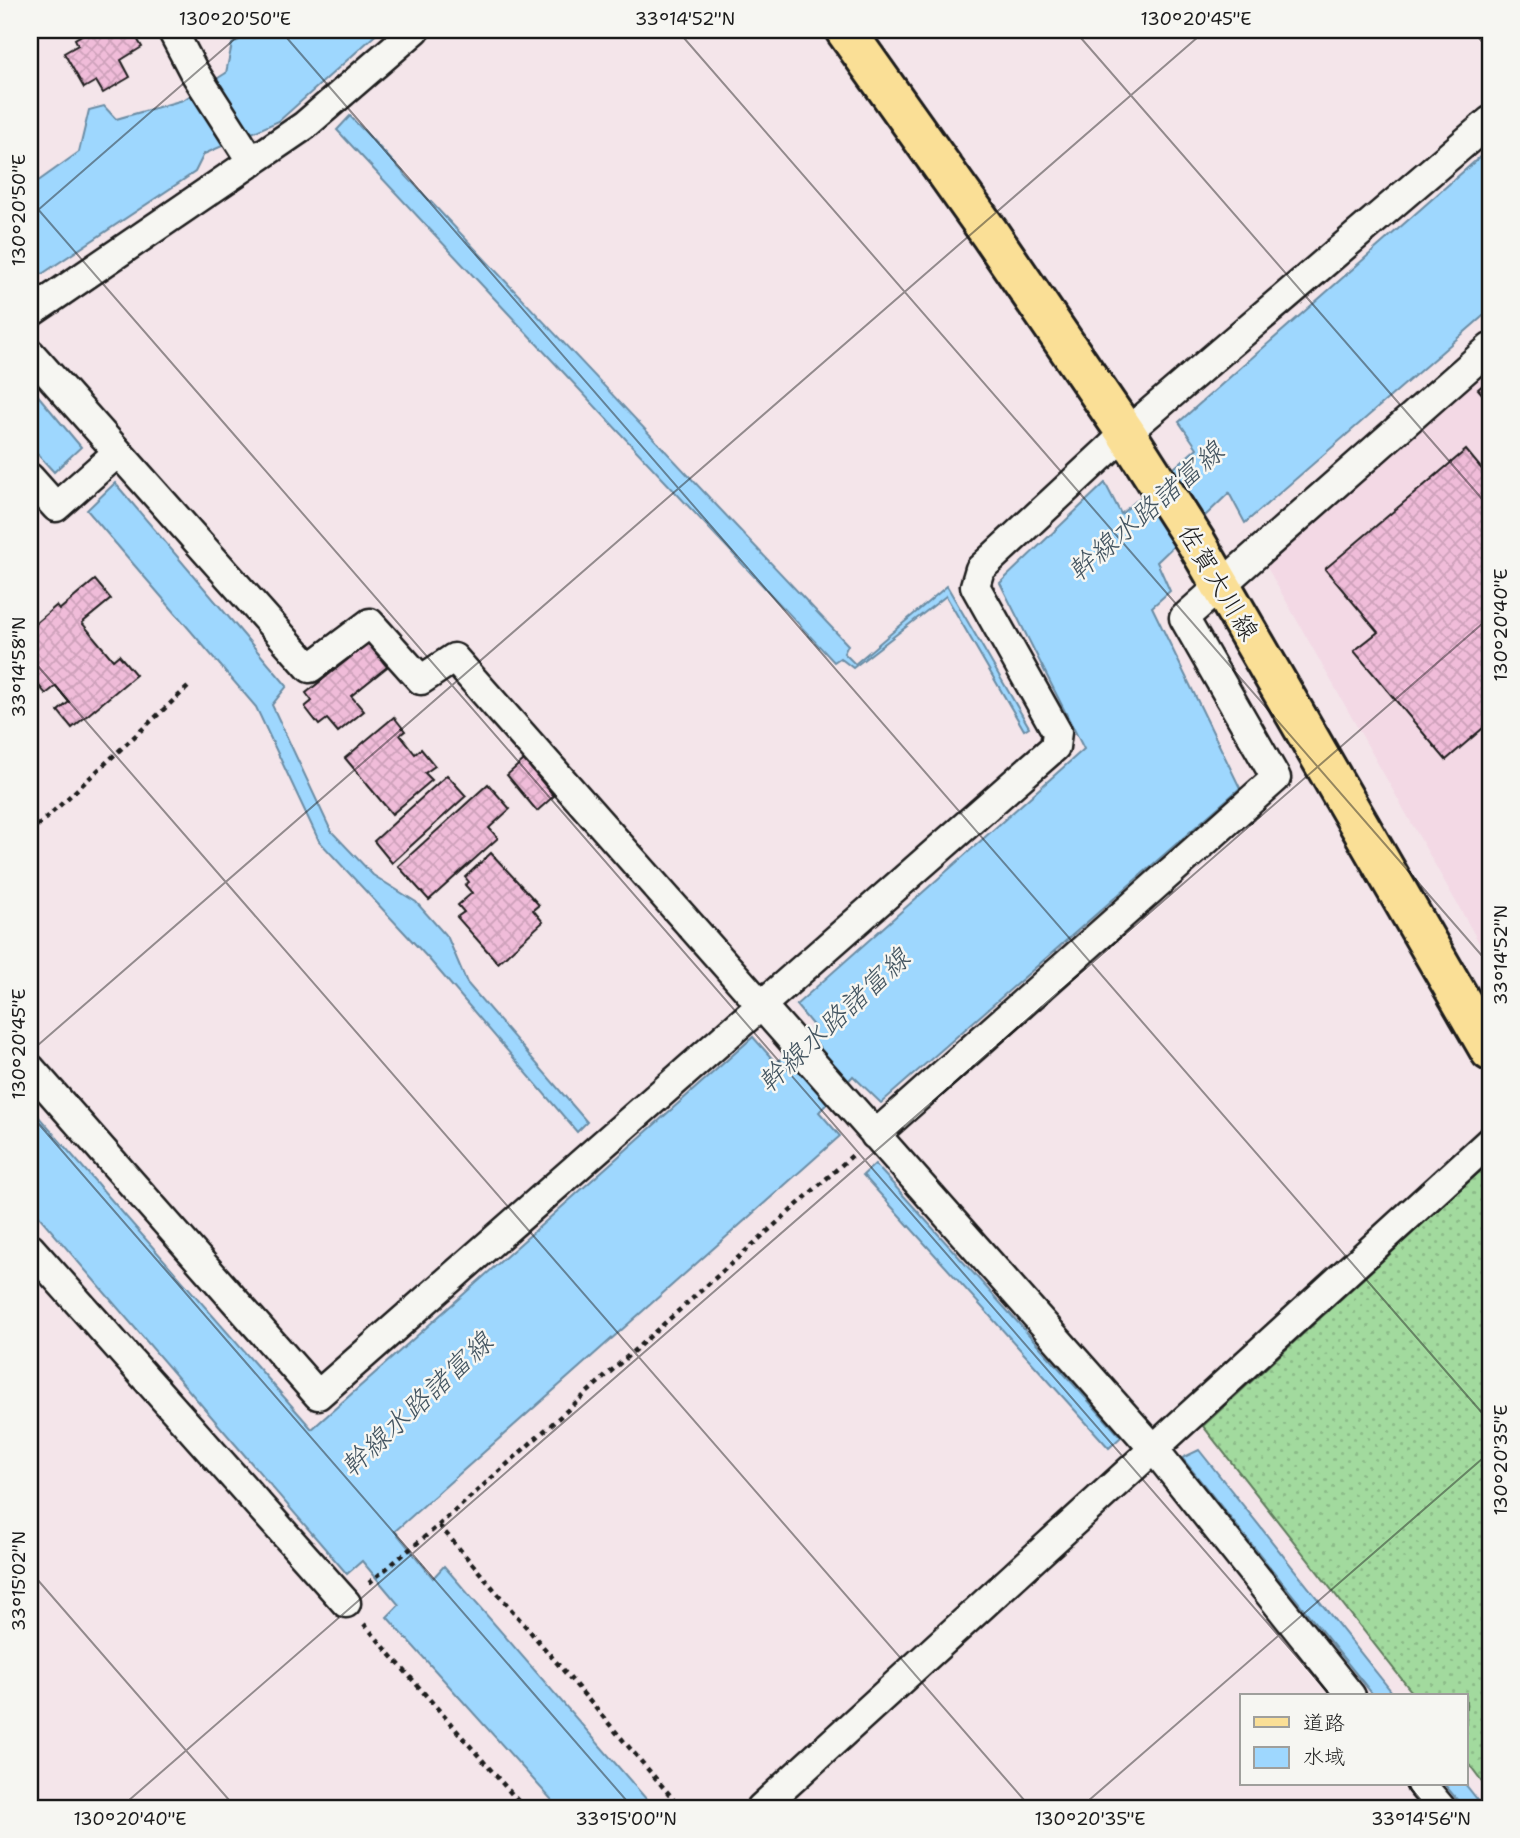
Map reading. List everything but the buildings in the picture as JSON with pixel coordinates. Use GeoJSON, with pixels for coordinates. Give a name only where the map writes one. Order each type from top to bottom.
{"type":"FeatureCollection","features":[{"type":"Feature","properties":{"kind":"main road","name":"佐賀大川線"},"geometry":{"type":"LineString","coordinates":[[845,30],[990,234],[1126,433],[1197,544],[1490,1051]]}},
{"type":"Feature","properties":{"kind":"street"},"geometry":{"type":"LineString","coordinates":[[172,30],[193,70],[252,162]]}},
{"type":"Feature","properties":{"kind":"street"},"geometry":{"type":"LineString","coordinates":[[30,313],[304,126],[415,30]]}},
{"type":"Feature","properties":{"kind":"street"},"geometry":{"type":"LineString","coordinates":[[30,1068],[317,1395],[1055,747],[1057,732],[975,586],[980,569],[1126,433],[1490,121]]}},
{"type":"Feature","properties":{"kind":"street"},"geometry":{"type":"LineString","coordinates":[[875,1135],[1276,778],[1184,618],[1490,348]]}},
{"type":"Feature","properties":{"kind":"street"},"geometry":{"type":"LineString","coordinates":[[30,353],[310,668],[370,623],[421,680],[454,658],[1153,1448],[1349,1694]]}},
{"type":"Feature","properties":{"kind":"street"},"geometry":{"type":"LineString","coordinates":[[30,478],[56,507],[117,453]]}},
{"type":"Feature","properties":{"kind":"street"},"geometry":{"type":"LineString","coordinates":[[761,1808],[1490,1141]]}},
{"type":"Feature","properties":{"kind":"street"},"geometry":{"type":"LineString","coordinates":[[30,1248],[346,1603]]}},
{"type":"Feature","properties":{"kind":"street"},"geometry":{"type":"LineString","coordinates":[[1423,1786],[1441,1808]]}},
{"type":"Feature","properties":{"kind":"path"},"geometry":{"type":"LineString","coordinates":[[30,833],[188,687]]}},
{"type":"Feature","properties":{"kind":"path"},"geometry":{"type":"LineString","coordinates":[[524,1808],[346,1603],[439,1525],[875,1135]]}},
{"type":"Feature","properties":{"kind":"path"},"geometry":{"type":"LineString","coordinates":[[439,1525],[681,1808]]}},
{"type":"Feature","properties":{"kind":"shaded area"},"geometry":{"type":"Polygon","coordinates":[[[1490,362],[1490,962],[1264,562],[1490,362]]]}},
{"type":"Feature","properties":{"kind":"green space"},"geometry":{"type":"Polygon","coordinates":[[[1490,1162],[1490,1792],[1468,1763],[1468,1694],[1413,1694],[1203,1426],[1490,1162]]]}},
{"type":"Feature","properties":{"kind":"water"},"geometry":{"type":"Polygon","coordinates":[[[257,30],[381,30],[279,121],[204,154],[195,172],[30,282],[30,187],[79,152],[89,110],[104,106],[116,119],[183,100],[226,73],[232,44],[257,30]]]}},
{"type":"Feature","properties":{"kind":"water"},"geometry":{"type":"Polygon","coordinates":[[[350,116],[848,645],[844,653],[855,664],[947,586],[1029,727],[1024,730],[946,596],[853,668],[840,658],[834,662],[337,130],[350,116]]]}},
{"type":"Feature","properties":{"kind":"water","name":"幹線水路諸富線"},"geometry":{"type":"Polygon","coordinates":[[[1490,148],[1490,310],[1245,523],[1229,493],[1157,562],[1170,591],[1152,607],[1240,788],[881,1103],[853,1076],[819,1112],[840,1136],[395,1531],[433,1578],[444,1566],[654,1808],[559,1808],[387,1617],[399,1605],[362,1561],[347,1574],[30,1206],[30,1107],[312,1429],[753,1037],[776,1063],[815,1028],[796,1005],[1084,749],[1000,583],[1105,483],[1121,514],[1197,448],[1179,422],[1490,148]]]}},
{"type":"Feature","properties":{"kind":"water"},"geometry":{"type":"Polygon","coordinates":[[[30,386],[81,447],[54,472],[30,446],[30,386]]]}},
{"type":"Feature","properties":{"kind":"water"},"geometry":{"type":"Polygon","coordinates":[[[115,483],[287,686],[272,705],[331,831],[373,875],[416,902],[448,938],[467,983],[587,1122],[577,1132],[429,959],[319,841],[256,707],[87,510],[115,483]]]}},
{"type":"Feature","properties":{"kind":"water"},"geometry":{"type":"Polygon","coordinates":[[[875,1164],[1121,1437],[1109,1448],[863,1175],[875,1164]]]}},
{"type":"Feature","properties":{"kind":"water"},"geometry":{"type":"Polygon","coordinates":[[[1199,1450],[1393,1694],[1372,1694],[1182,1458],[1199,1450]]]}},
{"type":"Feature","properties":{"kind":"water"},"geometry":{"type":"Polygon","coordinates":[[[1446,1786],[1467,1786],[1484,1808],[1464,1808],[1446,1786]]]}}]}
